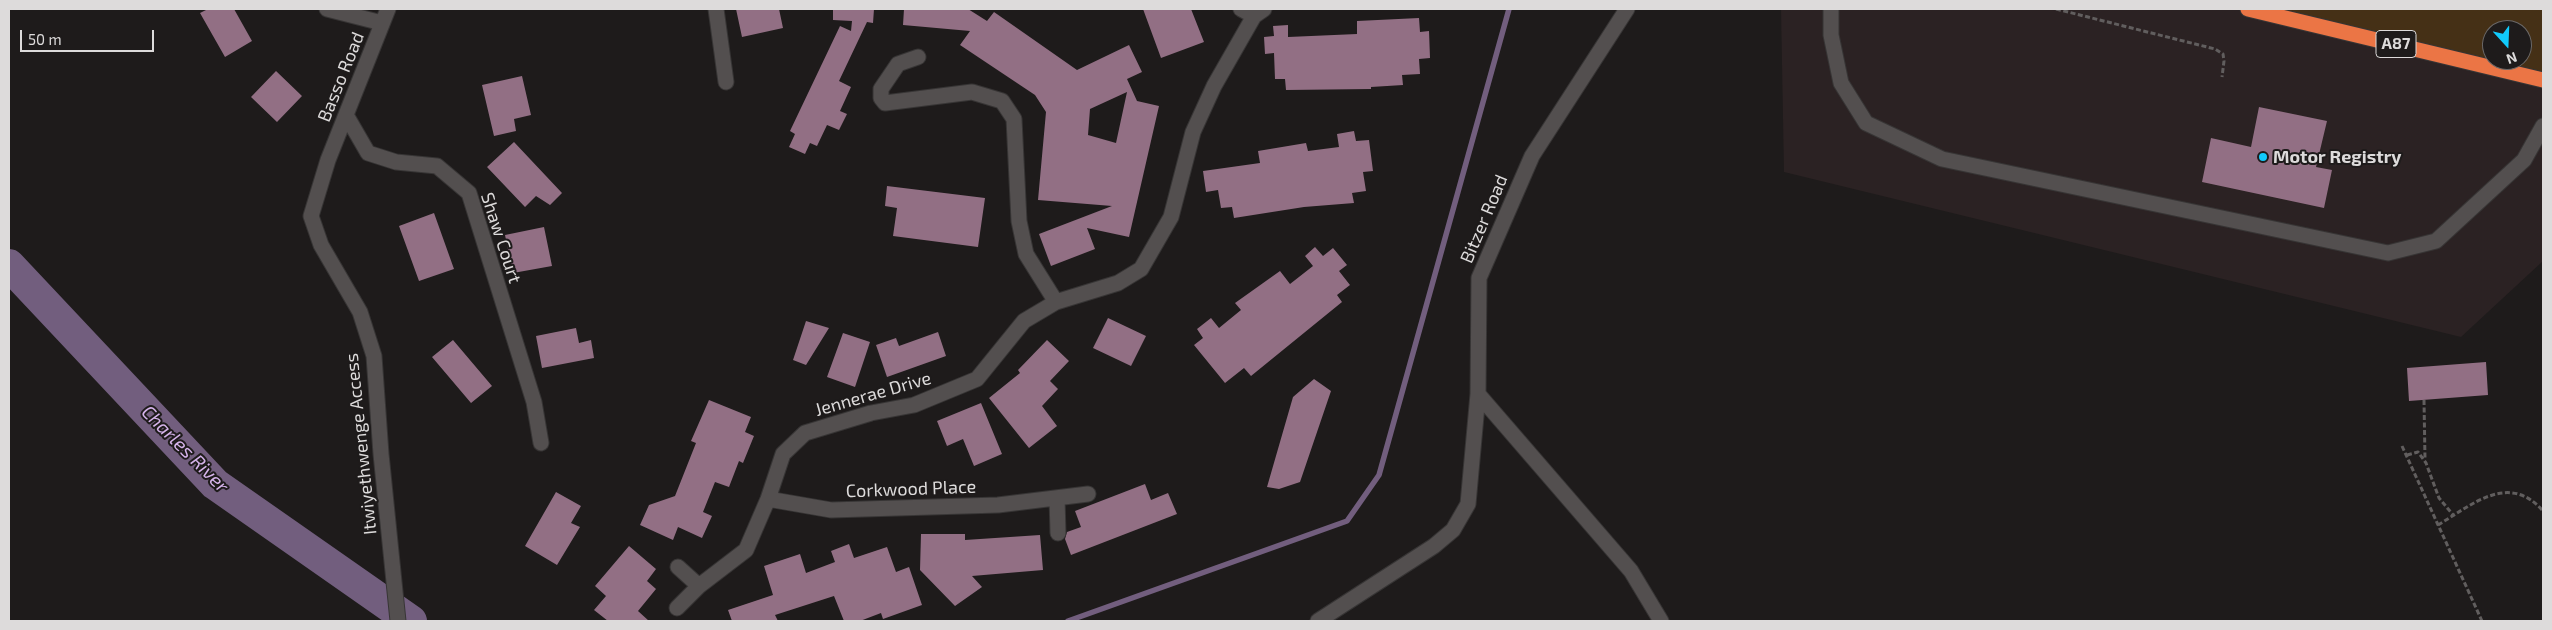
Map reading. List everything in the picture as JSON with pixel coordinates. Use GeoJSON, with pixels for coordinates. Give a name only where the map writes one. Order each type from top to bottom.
{"type":"FeatureCollection","features":[{"type":"Feature","properties":{"kind":"highway","name":"A87"},"geometry":{"type":"LineString","coordinates":[[2248,9],[2543,80]]}},
{"type":"Feature","properties":{"kind":"street"},"geometry":{"type":"LineString","coordinates":[[328,9],[382,24]]}},
{"type":"Feature","properties":{"kind":"street","name":"Basso Road"},"geometry":{"type":"LineString","coordinates":[[328,160],[388,9]]}},
{"type":"Feature","properties":{"kind":"street"},"geometry":{"type":"LineString","coordinates":[[716,9],[726,82]]}},
{"type":"Feature","properties":{"kind":"street"},"geometry":{"type":"LineString","coordinates":[[1241,9],[1259,13]]}},
{"type":"Feature","properties":{"kind":"street","name":"Bitzer Road"},"geometry":{"type":"LineString","coordinates":[[1318,621],[1434,546],[1453,530],[1468,504],[1478,394],[1479,278],[1532,156],[1627,9]]}},
{"type":"Feature","properties":{"kind":"street"},"geometry":{"type":"LineString","coordinates":[[1831,9],[1831,35],[1841,83],[1866,123],[1942,159],[2388,252],[2436,241],[2524,160],[2543,126]]}},
{"type":"Feature","properties":{"kind":"street","name":"Jennerae Drive"},"geometry":{"type":"LineString","coordinates":[[677,608],[699,586],[746,550],[768,499],[783,454],[805,434],[871,413],[914,405],[977,379],[1024,321],[1056,302],[1118,283],[1142,269],[1171,217],[1196,125],[1214,86],[1259,13]]}},
{"type":"Feature","properties":{"kind":"street"},"geometry":{"type":"LineString","coordinates":[[918,57],[898,64],[881,89],[881,98],[885,103],[972,92],[1002,101],[1014,119],[1019,221],[1026,254],[1056,302]]}},
{"type":"Feature","properties":{"kind":"street","name":"Shaw Court"},"geometry":{"type":"LineString","coordinates":[[346,116],[368,153],[396,162],[437,166],[469,193],[534,402],[541,443]]}},
{"type":"Feature","properties":{"kind":"street","name":"Itwiyethwenge Access"},"geometry":{"type":"LineString","coordinates":[[328,160],[311,216],[321,245],[360,312],[374,356],[381,454],[398,621]]}},
{"type":"Feature","properties":{"kind":"street"},"geometry":{"type":"LineString","coordinates":[[1478,394],[1631,571],[1661,621]]}},
{"type":"Feature","properties":{"kind":"street","name":"Corkwood Place"},"geometry":{"type":"LineString","coordinates":[[768,499],[831,510],[998,505],[1088,494]]}},
{"type":"Feature","properties":{"kind":"street"},"geometry":{"type":"LineString","coordinates":[[1057,498],[1058,533]]}},
{"type":"Feature","properties":{"kind":"street"},"geometry":{"type":"LineString","coordinates":[[678,567],[699,586]]}},
{"type":"Feature","properties":{"kind":"path"},"geometry":{"type":"LineString","coordinates":[[2056,9],[2215,49],[2222,54],[2224,61],[2222,77]]}},
{"type":"Feature","properties":{"kind":"path"},"geometry":{"type":"LineString","coordinates":[[2424,400],[2425,461]]}},
{"type":"Feature","properties":{"kind":"path"},"geometry":{"type":"LineString","coordinates":[[2402,446],[2483,621]]}},
{"type":"Feature","properties":{"kind":"path"},"geometry":{"type":"LineString","coordinates":[[2407,455],[2418,452],[2425,461],[2439,498],[2454,516]]}},
{"type":"Feature","properties":{"kind":"path"},"geometry":{"type":"LineString","coordinates":[[2438,525],[2500,491],[2517,492],[2533,500],[2543,511]]}},
{"type":"Feature","properties":{"kind":"shaded area"},"geometry":{"type":"Polygon","coordinates":[[[1781,9],[2248,9],[2482,65],[2482,70],[2501,70],[2543,80],[2543,261],[2461,337],[1784,172],[1781,9]]]}},
{"type":"Feature","properties":{"kind":"shaded area"},"geometry":{"type":"Polygon","coordinates":[[[2248,9],[2543,9],[2543,80],[2501,70],[2532,70],[2532,20],[2482,20],[2482,65],[2248,9]]]}},
{"type":"Feature","properties":{"kind":"building"},"geometry":{"type":"Polygon","coordinates":[[[208,9],[234,9],[252,41],[225,57],[200,13],[208,9]]]}},
{"type":"Feature","properties":{"kind":"building"},"geometry":{"type":"Polygon","coordinates":[[[736,9],[779,9],[783,28],[742,37],[736,9]]]}},
{"type":"Feature","properties":{"kind":"building"},"geometry":{"type":"Polygon","coordinates":[[[833,9],[874,9],[873,23],[867,22],[839,81],[851,87],[840,111],[847,114],[839,130],[827,125],[817,146],[810,143],[805,154],[789,147],[795,134],[790,131],[840,26],[851,31],[852,21],[833,20],[833,9]]]}},
{"type":"Feature","properties":{"kind":"building"},"geometry":{"type":"Polygon","coordinates":[[[904,9],[968,9],[987,21],[994,12],[1077,70],[1129,45],[1142,72],[1127,79],[1137,101],[1159,106],[1129,237],[1087,228],[1095,249],[1051,266],[1039,234],[1112,206],[1038,200],[1046,112],[1035,95],[960,45],[970,31],[903,25],[904,9]],[[1127,92],[1090,109],[1088,135],[1116,143],[1127,92]]]}},
{"type":"Feature","properties":{"kind":"building"},"geometry":{"type":"Polygon","coordinates":[[[1143,9],[1191,9],[1204,42],[1161,58],[1143,9]]]}},
{"type":"Feature","properties":{"kind":"building"},"geometry":{"type":"Polygon","coordinates":[[[1419,18],[1420,32],[1429,31],[1430,58],[1419,59],[1420,74],[1402,75],[1403,85],[1371,87],[1371,89],[1286,90],[1285,79],[1275,79],[1274,53],[1265,54],[1264,37],[1274,36],[1273,26],[1288,25],[1288,37],[1357,34],[1357,21],[1419,18]]]}},
{"type":"Feature","properties":{"kind":"building"},"geometry":{"type":"Polygon","coordinates":[[[276,71],[302,96],[277,122],[251,97],[276,71]]]}},
{"type":"Feature","properties":{"kind":"building"},"geometry":{"type":"Polygon","coordinates":[[[522,76],[531,115],[514,119],[516,131],[494,136],[482,85],[522,76]]]}},
{"type":"Feature","properties":{"kind":"building","name":"Motor Registry"},"geometry":{"type":"Polygon","coordinates":[[[2259,107],[2327,121],[2316,167],[2332,170],[2324,208],[2202,182],[2211,138],[2251,147],[2259,107]]]}},
{"type":"Feature","properties":{"kind":"building"},"geometry":{"type":"Polygon","coordinates":[[[1354,131],[1356,141],[1369,140],[1373,171],[1363,172],[1366,191],[1352,193],[1354,203],[1304,207],[1234,218],[1232,207],[1221,208],[1218,190],[1206,192],[1203,171],[1260,163],[1258,151],[1306,143],[1308,151],[1339,147],[1337,134],[1354,131]]]}},
{"type":"Feature","properties":{"kind":"building"},"geometry":{"type":"Polygon","coordinates":[[[514,142],[562,193],[550,205],[536,196],[525,207],[487,167],[514,142]]]}},
{"type":"Feature","properties":{"kind":"building"},"geometry":{"type":"Polygon","coordinates":[[[887,186],[985,198],[978,247],[893,236],[897,208],[885,206],[887,186]]]}},
{"type":"Feature","properties":{"kind":"building"},"geometry":{"type":"Polygon","coordinates":[[[434,213],[454,269],[419,281],[399,226],[434,213]]]}},
{"type":"Feature","properties":{"kind":"building"},"geometry":{"type":"Polygon","coordinates":[[[544,227],[552,266],[513,273],[505,235],[544,227]]]}},
{"type":"Feature","properties":{"kind":"building"},"geometry":{"type":"Polygon","coordinates":[[[1315,247],[1323,256],[1333,248],[1347,265],[1339,271],[1350,285],[1337,295],[1342,302],[1251,376],[1244,368],[1225,383],[1194,345],[1203,338],[1197,329],[1211,318],[1219,328],[1241,310],[1235,303],[1280,271],[1290,284],[1313,266],[1305,256],[1315,247]]]}},
{"type":"Feature","properties":{"kind":"building"},"geometry":{"type":"Polygon","coordinates":[[[1108,318],[1146,336],[1131,366],[1093,348],[1108,318]]]}},
{"type":"Feature","properties":{"kind":"building"},"geometry":{"type":"Polygon","coordinates":[[[806,321],[829,328],[806,365],[793,360],[806,321]]]}},
{"type":"Feature","properties":{"kind":"building"},"geometry":{"type":"Polygon","coordinates":[[[576,328],[579,343],[591,340],[594,358],[542,368],[536,336],[576,328]]]}},
{"type":"Feature","properties":{"kind":"building"},"geometry":{"type":"Polygon","coordinates":[[[938,332],[946,356],[887,377],[876,345],[896,338],[899,346],[938,332]]]}},
{"type":"Feature","properties":{"kind":"building"},"geometry":{"type":"Polygon","coordinates":[[[843,333],[870,342],[855,387],[827,377],[843,333]]]}},
{"type":"Feature","properties":{"kind":"building"},"geometry":{"type":"Polygon","coordinates":[[[453,340],[492,386],[471,403],[432,357],[453,340]]]}},
{"type":"Feature","properties":{"kind":"building"},"geometry":{"type":"Polygon","coordinates":[[[1047,340],[1069,361],[1050,381],[1058,389],[1042,406],[1057,426],[1029,448],[989,398],[1020,373],[1018,370],[1047,340]]]}},
{"type":"Feature","properties":{"kind":"building"},"geometry":{"type":"Polygon","coordinates":[[[2486,362],[2488,395],[2409,401],[2407,368],[2486,362]]]}},
{"type":"Feature","properties":{"kind":"building"},"geometry":{"type":"Polygon","coordinates":[[[1314,379],[1331,391],[1300,482],[1279,489],[1267,487],[1293,397],[1314,379]]]}},
{"type":"Feature","properties":{"kind":"building"},"geometry":{"type":"Polygon","coordinates":[[[709,400],[751,417],[745,432],[754,436],[743,463],[739,461],[729,487],[715,482],[703,512],[712,516],[702,538],[678,527],[673,540],[640,525],[649,505],[675,496],[696,443],[691,441],[709,400]]]}},
{"type":"Feature","properties":{"kind":"building"},"geometry":{"type":"Polygon","coordinates":[[[981,403],[1002,454],[974,466],[963,439],[947,446],[937,421],[981,403]]]}},
{"type":"Feature","properties":{"kind":"building"},"geometry":{"type":"Polygon","coordinates":[[[1145,484],[1151,500],[1168,493],[1177,514],[1071,555],[1065,539],[1067,532],[1081,527],[1075,511],[1145,484]]]}},
{"type":"Feature","properties":{"kind":"building"},"geometry":{"type":"Polygon","coordinates":[[[556,492],[581,506],[571,523],[580,527],[557,565],[525,546],[556,492]]]}},
{"type":"Feature","properties":{"kind":"building"},"geometry":{"type":"Polygon","coordinates":[[[921,534],[965,534],[965,540],[1040,535],[1043,570],[972,576],[982,587],[955,606],[920,570],[921,534]]]}},
{"type":"Feature","properties":{"kind":"building"},"geometry":{"type":"Polygon","coordinates":[[[849,544],[854,558],[887,547],[896,572],[909,567],[922,605],[883,619],[881,613],[860,621],[844,621],[834,596],[775,615],[778,621],[732,621],[728,610],[773,595],[764,566],[800,554],[806,573],[835,562],[831,551],[849,544]]]}},
{"type":"Feature","properties":{"kind":"building"},"geometry":{"type":"Polygon","coordinates":[[[629,546],[656,569],[647,581],[656,589],[638,611],[649,621],[608,621],[594,610],[606,596],[595,586],[629,546]]]}},
{"type":"Feature","properties":{"kind":"waterway"},"geometry":{"type":"LineString","coordinates":[[1068,621],[1347,521],[1379,475],[1509,9]]}},
{"type":"Feature","properties":{"kind":"waterway","name":"Charles River"},"geometry":{"type":"LineString","coordinates":[[9,265],[215,484],[411,621]]}},
{"type":"Feature","properties":{"kind":"place","name":"Motor Registry"},"geometry":{"type":"Point","coordinates":[2263,157]}}]}
